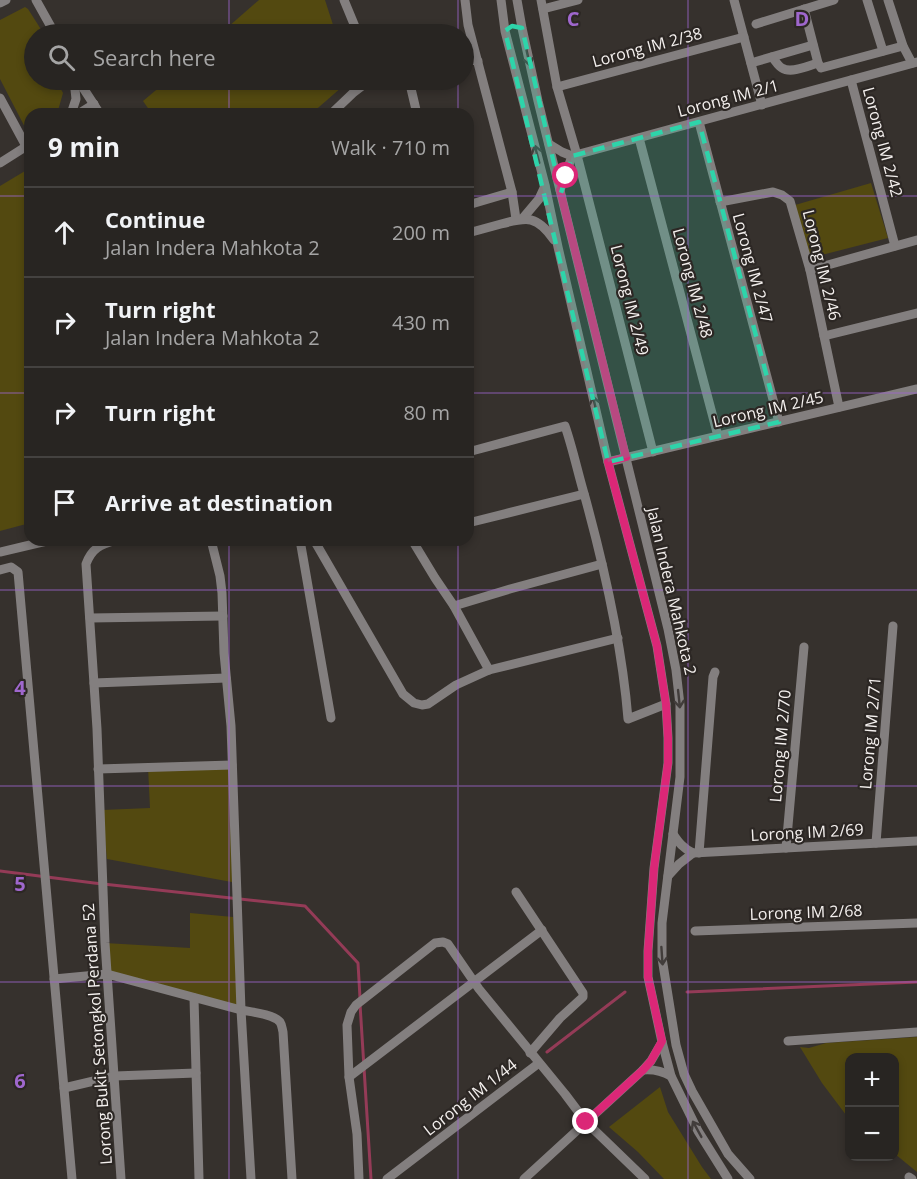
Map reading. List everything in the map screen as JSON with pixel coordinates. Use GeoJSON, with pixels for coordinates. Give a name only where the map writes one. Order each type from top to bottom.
{"type":"FeatureCollection","features":[{"type":"Feature","properties":{"kind":"street"},"geometry":{"type":"LineString","coordinates":[[0,3],[6,0]]}},
{"type":"Feature","properties":{"kind":"street"},"geometry":{"type":"LineString","coordinates":[[36,0],[49,24]]}},
{"type":"Feature","properties":{"kind":"street"},"geometry":{"type":"LineString","coordinates":[[344,0],[355,24]]}},
{"type":"Feature","properties":{"kind":"street"},"geometry":{"type":"LineString","coordinates":[[465,0],[468,24]]}},
{"type":"Feature","properties":{"kind":"street","name":"Jalan Indera Mahkota 2"},"geometry":{"type":"LineString","coordinates":[[501,0],[505,31],[545,185],[608,462],[657,646],[666,704],[668,763],[654,868],[648,977],[671,1077],[698,1131],[728,1179]]}},
{"type":"Feature","properties":{"kind":"street","name":"Jalan Indera Mahkota 2"},"geometry":{"type":"LineString","coordinates":[[517,0],[560,190],[668,629],[677,682],[680,705],[680,777],[662,923],[662,958],[676,1045],[684,1074],[692,1091],[728,1154],[750,1179]]}},
{"type":"Feature","properties":{"kind":"street"},"geometry":{"type":"LineString","coordinates":[[542,5],[578,0]]}},
{"type":"Feature","properties":{"kind":"street"},"geometry":{"type":"LineString","coordinates":[[734,0],[762,105]]}},
{"type":"Feature","properties":{"kind":"street"},"geometry":{"type":"LineString","coordinates":[[756,24],[834,0]]}},
{"type":"Feature","properties":{"kind":"street"},"geometry":{"type":"LineString","coordinates":[[867,0],[883,51]]}},
{"type":"Feature","properties":{"kind":"street"},"geometry":{"type":"LineString","coordinates":[[888,0],[903,46],[915,63]]}},
{"type":"Feature","properties":{"kind":"street","name":"Lorong IM 2/49"},"geometry":{"type":"LineString","coordinates":[[542,5],[557,87],[574,156],[653,452]]}},
{"type":"Feature","properties":{"kind":"street"},"geometry":{"type":"LineString","coordinates":[[804,9],[819,67],[903,46]]}},
{"type":"Feature","properties":{"kind":"street"},"geometry":{"type":"LineString","coordinates":[[505,31],[512,26],[522,28]]}},
{"type":"Feature","properties":{"kind":"street","name":"Lorong IM 2/38"},"geometry":{"type":"LineString","coordinates":[[557,87],[744,37]]}},
{"type":"Feature","properties":{"kind":"street"},"geometry":{"type":"LineString","coordinates":[[751,63],[813,45]]}},
{"type":"Feature","properties":{"kind":"street"},"geometry":{"type":"LineString","coordinates":[[474,47],[520,219]]}},
{"type":"Feature","properties":{"kind":"street"},"geometry":{"type":"LineString","coordinates":[[772,57],[787,70],[818,63]]}},
{"type":"Feature","properties":{"kind":"street"},"geometry":{"type":"LineString","coordinates":[[474,60],[478,61]]}},
{"type":"Feature","properties":{"kind":"street","name":"Lorong IM 2/1"},"geometry":{"type":"LineString","coordinates":[[574,156],[915,63]]}},
{"type":"Feature","properties":{"kind":"street","name":"Lorong IM 2/42"},"geometry":{"type":"LineString","coordinates":[[851,80],[895,246]]}},
{"type":"Feature","properties":{"kind":"street"},"geometry":{"type":"LineString","coordinates":[[72,108],[76,90]]}},
{"type":"Feature","properties":{"kind":"street"},"geometry":{"type":"LineString","coordinates":[[84,90],[96,108]]}},
{"type":"Feature","properties":{"kind":"street"},"geometry":{"type":"LineString","coordinates":[[343,108],[356,90]]}},
{"type":"Feature","properties":{"kind":"street"},"geometry":{"type":"LineString","coordinates":[[411,90],[416,108]]}},
{"type":"Feature","properties":{"kind":"street"},"geometry":{"type":"LineString","coordinates":[[0,98],[24,138]]}},
{"type":"Feature","properties":{"kind":"street"},"geometry":{"type":"LineString","coordinates":[[88,108],[94,104]]}},
{"type":"Feature","properties":{"kind":"street","name":"Lorong IM 2/47"},"geometry":{"type":"LineString","coordinates":[[699,122],[779,422]]}},
{"type":"Feature","properties":{"kind":"street","name":"Lorong IM 2/48"},"geometry":{"type":"LineString","coordinates":[[639,138],[718,436]]}},
{"type":"Feature","properties":{"kind":"street"},"geometry":{"type":"LineString","coordinates":[[549,144],[574,156],[560,190]]}},
{"type":"Feature","properties":{"kind":"street"},"geometry":{"type":"LineString","coordinates":[[0,163],[24,148]]}},
{"type":"Feature","properties":{"kind":"street"},"geometry":{"type":"LineString","coordinates":[[520,219],[539,199],[545,185]]}},
{"type":"Feature","properties":{"kind":"street"},"geometry":{"type":"LineString","coordinates":[[474,203],[512,192]]}},
{"type":"Feature","properties":{"kind":"street","name":"Lorong IM 2/46"},"geometry":{"type":"LineString","coordinates":[[720,202],[773,192],[790,201],[810,270],[839,407]]}},
{"type":"Feature","properties":{"kind":"street"},"geometry":{"type":"LineString","coordinates":[[474,231],[520,219],[537,222],[544,226],[558,247]]}},
{"type":"Feature","properties":{"kind":"street"},"geometry":{"type":"LineString","coordinates":[[810,270],[917,240]]}},
{"type":"Feature","properties":{"kind":"street"},"geometry":{"type":"LineString","coordinates":[[824,336],[917,313]]}},
{"type":"Feature","properties":{"kind":"street","name":"Lorong IM 2/45"},"geometry":{"type":"LineString","coordinates":[[608,462],[917,389]]}},
{"type":"Feature","properties":{"kind":"street"},"geometry":{"type":"LineString","coordinates":[[474,450],[565,426],[602,564],[618,638],[628,719],[666,704]]}},
{"type":"Feature","properties":{"kind":"street"},"geometry":{"type":"LineString","coordinates":[[474,522],[584,494]]}},
{"type":"Feature","properties":{"kind":"street"},"geometry":{"type":"LineString","coordinates":[[0,552],[26,546]]}},
{"type":"Feature","properties":{"kind":"street","name":"Lorong Bukit Setongkol Perdana 52"},"geometry":{"type":"LineString","coordinates":[[101,546],[90,554],[86,564],[94,683],[107,974],[122,1179]]}},
{"type":"Feature","properties":{"kind":"street"},"geometry":{"type":"LineString","coordinates":[[212,546],[222,593],[231,726],[241,1010],[251,1179]]}},
{"type":"Feature","properties":{"kind":"street"},"geometry":{"type":"LineString","coordinates":[[301,546],[332,718]]}},
{"type":"Feature","properties":{"kind":"street"},"geometry":{"type":"LineString","coordinates":[[317,546],[403,694],[414,703],[428,704],[456,685],[489,670],[618,638]]}},
{"type":"Feature","properties":{"kind":"street"},"geometry":{"type":"LineString","coordinates":[[416,546],[454,606],[489,670]]}},
{"type":"Feature","properties":{"kind":"street"},"geometry":{"type":"LineString","coordinates":[[454,606],[602,564]]}},
{"type":"Feature","properties":{"kind":"street"},"geometry":{"type":"LineString","coordinates":[[0,570],[11,567],[18,572],[72,1179]]}},
{"type":"Feature","properties":{"kind":"street"},"geometry":{"type":"LineString","coordinates":[[90,618],[223,616]]}},
{"type":"Feature","properties":{"kind":"street","name":"Lorong IM 2/71"},"geometry":{"type":"LineString","coordinates":[[876,843],[893,626]]}},
{"type":"Feature","properties":{"kind":"street","name":"Lorong IM 2/70"},"geometry":{"type":"LineString","coordinates":[[786,848],[804,647]]}},
{"type":"Feature","properties":{"kind":"street"},"geometry":{"type":"LineString","coordinates":[[696,853],[715,672]]}},
{"type":"Feature","properties":{"kind":"street"},"geometry":{"type":"LineString","coordinates":[[94,683],[226,678]]}},
{"type":"Feature","properties":{"kind":"street"},"geometry":{"type":"LineString","coordinates":[[98,769],[232,765]]}},
{"type":"Feature","properties":{"kind":"street"},"geometry":{"type":"LineString","coordinates":[[673,834],[684,849],[696,853]]}},
{"type":"Feature","properties":{"kind":"street","name":"Lorong IM 2/69"},"geometry":{"type":"LineString","coordinates":[[696,853],[917,841]]}},
{"type":"Feature","properties":{"kind":"street"},"geometry":{"type":"LineString","coordinates":[[668,877],[679,864],[696,853]]}},
{"type":"Feature","properties":{"kind":"street"},"geometry":{"type":"LineString","coordinates":[[516,892],[584,993],[583,997],[560,1018],[530,1053]]}},
{"type":"Feature","properties":{"kind":"street","name":"Lorong IM 2/68"},"geometry":{"type":"LineString","coordinates":[[695,931],[917,923]]}},
{"type":"Feature","properties":{"kind":"street"},"geometry":{"type":"LineString","coordinates":[[351,1077],[542,930]]}},
{"type":"Feature","properties":{"kind":"street"},"geometry":{"type":"LineString","coordinates":[[359,1179],[347,1025],[351,1012],[356,1005],[435,943],[448,944],[474,982],[539,1063]]}},
{"type":"Feature","properties":{"kind":"street"},"geometry":{"type":"LineString","coordinates":[[54,979],[107,974],[272,1017],[280,1022],[283,1032],[292,1179]]}},
{"type":"Feature","properties":{"kind":"street"},"geometry":{"type":"LineString","coordinates":[[194,998],[199,1179]]}},
{"type":"Feature","properties":{"kind":"street"},"geometry":{"type":"LineString","coordinates":[[788,1041],[917,1032]]}},
{"type":"Feature","properties":{"kind":"street"},"geometry":{"type":"LineString","coordinates":[[524,1179],[643,1070],[662,1041]]}},
{"type":"Feature","properties":{"kind":"street","name":"Lorong IM 1/44"},"geometry":{"type":"LineString","coordinates":[[387,1179],[539,1063],[586,1122],[645,1179]]}},
{"type":"Feature","properties":{"kind":"street"},"geometry":{"type":"LineString","coordinates":[[643,1070],[662,1071],[671,1077]]}},
{"type":"Feature","properties":{"kind":"street"},"geometry":{"type":"LineString","coordinates":[[64,1088],[115,1076],[196,1073]]}},
{"type":"Feature","properties":{"kind":"highlighted area"},"geometry":{"type":"Polygon","coordinates":[[[512,26],[522,28],[561,193],[572,156],[699,122],[779,422],[608,462],[505,31],[512,26]]]}},
{"type":"Feature","properties":{"kind":"shaded area"},"geometry":{"type":"Polygon","coordinates":[[[259,0],[325,0],[333,24],[231,24],[259,0]]]}},
{"type":"Feature","properties":{"kind":"shaded area"},"geometry":{"type":"Polygon","coordinates":[[[25,7],[28,9],[38,24],[24,24],[24,90],[61,90],[63,93],[59,108],[24,108],[24,125],[0,79],[0,20],[25,7]]]}},
{"type":"Feature","properties":{"kind":"shaded area"},"geometry":{"type":"Polygon","coordinates":[[[156,90],[339,90],[318,108],[148,108],[143,101],[156,90]]]}},
{"type":"Feature","properties":{"kind":"shaded area"},"geometry":{"type":"Polygon","coordinates":[[[24,172],[24,525],[0,531],[0,186],[24,172]]]}},
{"type":"Feature","properties":{"kind":"shaded area"},"geometry":{"type":"Polygon","coordinates":[[[871,183],[888,238],[810,258],[795,205],[871,183]]]}},
{"type":"Feature","properties":{"kind":"shaded area"},"geometry":{"type":"Polygon","coordinates":[[[232,765],[237,883],[107,859],[102,810],[150,808],[148,767],[232,765]]]}},
{"type":"Feature","properties":{"kind":"shaded area"},"geometry":{"type":"Polygon","coordinates":[[[190,913],[233,917],[241,1010],[107,974],[105,943],[190,948],[190,913]]]}},
{"type":"Feature","properties":{"kind":"shaded area"},"geometry":{"type":"Polygon","coordinates":[[[917,1037],[917,1172],[899,1157],[899,1053],[845,1053],[845,1114],[822,1083],[800,1047],[809,1048],[826,1043],[917,1037]]]}},
{"type":"Feature","properties":{"kind":"shaded area"},"geometry":{"type":"Polygon","coordinates":[[[660,1087],[668,1112],[711,1179],[664,1179],[609,1127],[660,1087]]]}},
{"type":"Feature","properties":{"kind":"waterway"},"geometry":{"type":"LineString","coordinates":[[0,871],[305,906],[358,963],[360,998]]}},
{"type":"Feature","properties":{"kind":"waterway"},"geometry":{"type":"LineString","coordinates":[[687,992],[917,982]]}},
{"type":"Feature","properties":{"kind":"waterway"},"geometry":{"type":"LineString","coordinates":[[547,1052],[625,992]]}},
{"type":"Feature","properties":{"kind":"waterway"},"geometry":{"type":"LineString","coordinates":[[360,1004],[371,1179]]}},
{"type":"Feature","properties":{"kind":"route"},"geometry":{"type":"LineString","coordinates":[[566,176],[560,190],[626,457],[608,462],[657,646],[666,704],[668,738],[666,785],[654,868],[648,951],[648,977],[662,1041],[643,1070],[586,1122]]}}]}
